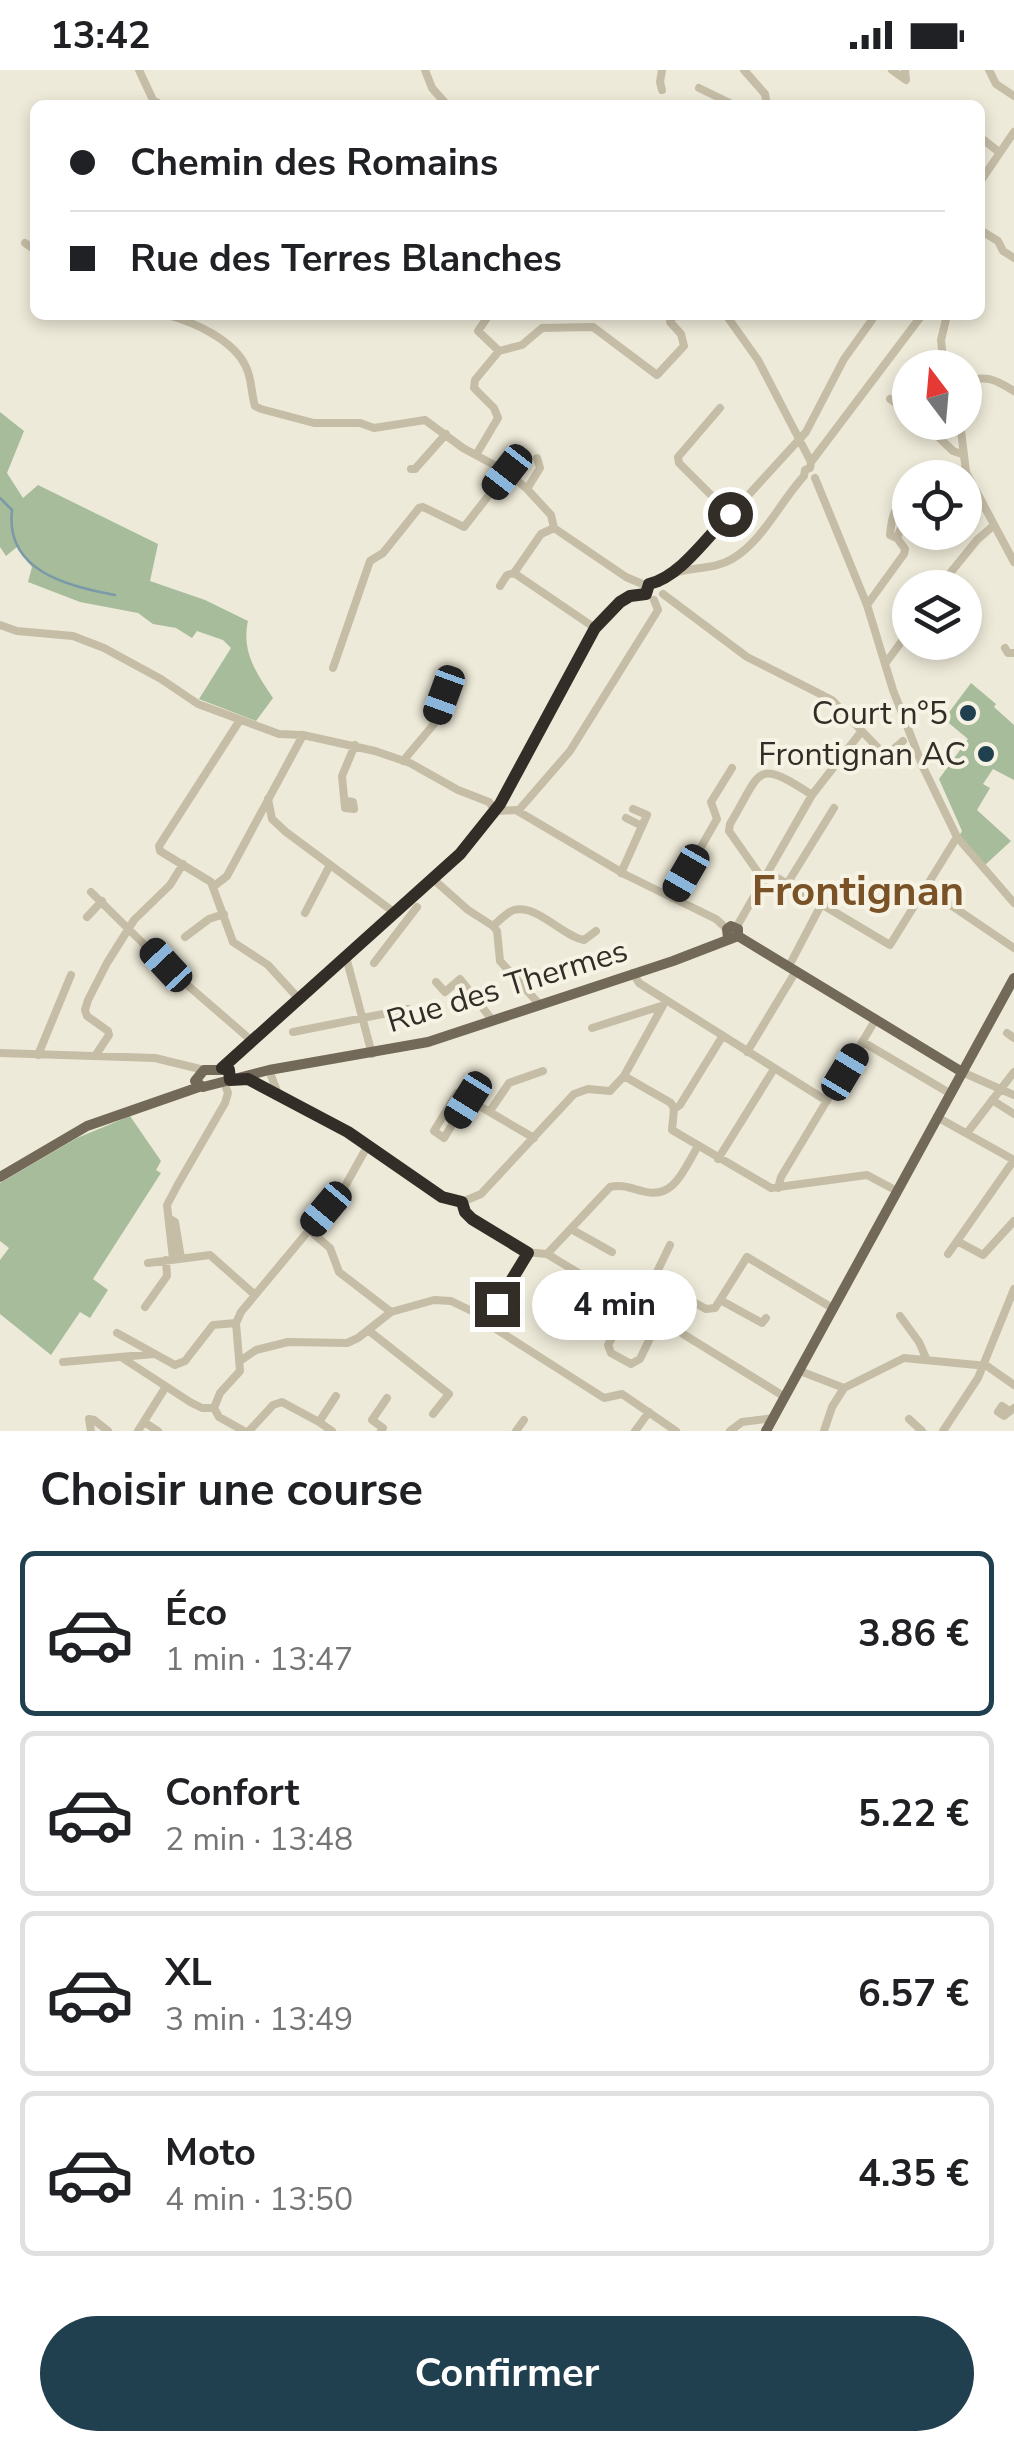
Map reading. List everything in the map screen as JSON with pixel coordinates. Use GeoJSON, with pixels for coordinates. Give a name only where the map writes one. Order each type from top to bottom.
{"type":"FeatureCollection","features":[{"type":"Feature","properties":{"kind":"main road"},"geometry":{"type":"LineString","coordinates":[[732,932],[962,1072]]}},
{"type":"Feature","properties":{"kind":"main road","name":"Rue des Thermes"},"geometry":{"type":"LineString","coordinates":[[229,1073],[372,1054],[428,1042],[673,961],[732,932]]}},
{"type":"Feature","properties":{"kind":"main road"},"geometry":{"type":"LineString","coordinates":[[766,1431],[1014,978]]}},
{"type":"Feature","properties":{"kind":"main road"},"geometry":{"type":"LineString","coordinates":[[0,1177],[86,1126],[182,1091],[198,1079],[229,1073]]}},
{"type":"Feature","properties":{"kind":"main road"},"geometry":{"type":"LineString","coordinates":[[198,1079],[229,1073]]}},
{"type":"Feature","properties":{"kind":"street"},"geometry":{"type":"LineString","coordinates":[[139,70],[154,100]]}},
{"type":"Feature","properties":{"kind":"street"},"geometry":{"type":"LineString","coordinates":[[425,70],[432,88],[443,100]]}},
{"type":"Feature","properties":{"kind":"street"},"geometry":{"type":"LineString","coordinates":[[662,70],[662,90]]}},
{"type":"Feature","properties":{"kind":"street"},"geometry":{"type":"LineString","coordinates":[[744,70],[766,100]]}},
{"type":"Feature","properties":{"kind":"street"},"geometry":{"type":"LineString","coordinates":[[892,70],[906,80],[905,70]]}},
{"type":"Feature","properties":{"kind":"street"},"geometry":{"type":"LineString","coordinates":[[989,70],[996,84],[1014,96]]}},
{"type":"Feature","properties":{"kind":"street"},"geometry":{"type":"LineString","coordinates":[[699,88],[724,100]]}},
{"type":"Feature","properties":{"kind":"street"},"geometry":{"type":"LineString","coordinates":[[985,174],[1014,132]]}},
{"type":"Feature","properties":{"kind":"street"},"geometry":{"type":"LineString","coordinates":[[985,141],[999,152]]}},
{"type":"Feature","properties":{"kind":"street"},"geometry":{"type":"LineString","coordinates":[[985,233],[1014,258]]}},
{"type":"Feature","properties":{"kind":"street"},"geometry":{"type":"LineString","coordinates":[[25,243],[30,246]]}},
{"type":"Feature","properties":{"kind":"street"},"geometry":{"type":"LineString","coordinates":[[180,320],[205,330],[245,362],[255,406],[262,409],[314,423],[360,423],[374,428],[418,419],[431,422],[527,489],[551,515],[554,528],[747,657],[832,700],[880,750],[889,754],[903,741]]}},
{"type":"Feature","properties":{"kind":"street"},"geometry":{"type":"LineString","coordinates":[[486,320],[478,331],[499,351]]}},
{"type":"Feature","properties":{"kind":"street"},"geometry":{"type":"LineString","coordinates":[[476,455],[498,418],[474,388],[475,380],[499,351],[522,345],[542,328],[593,327],[657,375],[684,346],[684,337],[673,320]]}},
{"type":"Feature","properties":{"kind":"street"},"geometry":{"type":"LineString","coordinates":[[730,320],[758,360],[816,470],[815,478],[867,605],[922,768],[957,837],[1014,903]]}},
{"type":"Feature","properties":{"kind":"street"},"geometry":{"type":"LineString","coordinates":[[518,811],[570,751],[658,610],[652,593],[654,582],[659,584],[678,571],[799,440],[850,348],[872,320]]}},
{"type":"Feature","properties":{"kind":"street"},"geometry":{"type":"LineString","coordinates":[[678,571],[716,566],[736,556],[804,476],[918,320]]}},
{"type":"Feature","properties":{"kind":"street"},"geometry":{"type":"LineString","coordinates":[[942,350],[946,320]]}},
{"type":"Feature","properties":{"kind":"street"},"geometry":{"type":"LineString","coordinates":[[982,377],[993,378],[1014,392]]}},
{"type":"Feature","properties":{"kind":"street"},"geometry":{"type":"LineString","coordinates":[[720,408],[678,457],[679,463],[730,514]]}},
{"type":"Feature","properties":{"kind":"street"},"geometry":{"type":"LineString","coordinates":[[411,469],[446,434]]}},
{"type":"Feature","properties":{"kind":"street"},"geometry":{"type":"LineString","coordinates":[[942,440],[962,454]]}},
{"type":"Feature","properties":{"kind":"street"},"geometry":{"type":"LineString","coordinates":[[961,440],[966,472],[1014,562]]}},
{"type":"Feature","properties":{"kind":"street"},"geometry":{"type":"LineString","coordinates":[[527,489],[540,468],[537,458]]}},
{"type":"Feature","properties":{"kind":"street"},"geometry":{"type":"LineString","coordinates":[[334,668],[370,561],[383,553],[419,508],[464,526],[507,472]]}},
{"type":"Feature","properties":{"kind":"street"},"geometry":{"type":"LineString","coordinates":[[804,476],[809,480],[815,478]]}},
{"type":"Feature","properties":{"kind":"street"},"geometry":{"type":"LineString","coordinates":[[953,570],[993,526]]}},
{"type":"Feature","properties":{"kind":"street"},"geometry":{"type":"LineString","coordinates":[[500,586],[541,534],[554,528]]}},
{"type":"Feature","properties":{"kind":"street"},"geometry":{"type":"LineString","coordinates":[[867,605],[905,550]]}},
{"type":"Feature","properties":{"kind":"street"},"geometry":{"type":"LineString","coordinates":[[514,572],[595,628]]}},
{"type":"Feature","properties":{"kind":"street"},"geometry":{"type":"LineString","coordinates":[[145,1307],[168,1276],[173,1259],[176,1222],[170,1220],[166,1205],[225,1103],[229,1073],[252,1042],[460,854],[496,811],[595,628],[620,602],[630,596],[652,593]]}},
{"type":"Feature","properties":{"kind":"street"},"geometry":{"type":"LineString","coordinates":[[0,626],[73,636],[161,679],[198,704],[278,734],[356,746],[403,761],[489,802],[496,811]]}},
{"type":"Feature","properties":{"kind":"street"},"geometry":{"type":"LineString","coordinates":[[885,664],[892,654]]}},
{"type":"Feature","properties":{"kind":"street"},"geometry":{"type":"LineString","coordinates":[[403,761],[434,724],[444,695]]}},
{"type":"Feature","properties":{"kind":"street"},"geometry":{"type":"LineString","coordinates":[[240,720],[159,846],[160,851],[203,874],[214,887],[234,942],[268,965],[300,998]]}},
{"type":"Feature","properties":{"kind":"street"},"geometry":{"type":"LineString","coordinates":[[496,811],[518,811],[621,872],[716,919],[732,932],[812,795],[861,732]]}},
{"type":"Feature","properties":{"kind":"street"},"geometry":{"type":"LineString","coordinates":[[214,887],[227,876],[266,813],[268,799],[303,735]]}},
{"type":"Feature","properties":{"kind":"street"},"geometry":{"type":"LineString","coordinates":[[347,801],[342,776],[356,746]]}},
{"type":"Feature","properties":{"kind":"street"},"geometry":{"type":"LineString","coordinates":[[672,898],[717,819],[712,802],[732,768]]}},
{"type":"Feature","properties":{"kind":"street"},"geometry":{"type":"LineString","coordinates":[[812,795],[777,773],[759,775],[730,824],[730,831],[767,877],[787,884],[890,945],[957,837]]}},
{"type":"Feature","properties":{"kind":"street"},"geometry":{"type":"LineString","coordinates":[[787,884],[834,808]]}},
{"type":"Feature","properties":{"kind":"street"},"geometry":{"type":"LineString","coordinates":[[621,872],[647,815],[633,809]]}},
{"type":"Feature","properties":{"kind":"street"},"geometry":{"type":"LineString","coordinates":[[266,813],[395,913]]}},
{"type":"Feature","properties":{"kind":"street"},"geometry":{"type":"LineString","coordinates":[[626,818],[642,826]]}},
{"type":"Feature","properties":{"kind":"street"},"geometry":{"type":"LineString","coordinates":[[95,1056],[109,1035],[85,1010],[106,963],[130,927],[183,864]]}},
{"type":"Feature","properties":{"kind":"street"},"geometry":{"type":"LineString","coordinates":[[304,913],[330,865]]}},
{"type":"Feature","properties":{"kind":"street"},"geometry":{"type":"LineString","coordinates":[[433,879],[468,910],[494,926],[500,961],[540,1004]]}},
{"type":"Feature","properties":{"kind":"street"},"geometry":{"type":"LineString","coordinates":[[927,888],[1014,948]]}},
{"type":"Feature","properties":{"kind":"street"},"geometry":{"type":"LineString","coordinates":[[91,892],[170,970],[252,1042]]}},
{"type":"Feature","properties":{"kind":"street"},"geometry":{"type":"LineString","coordinates":[[87,917],[102,901]]}},
{"type":"Feature","properties":{"kind":"street"},"geometry":{"type":"LineString","coordinates":[[747,1052],[821,905]]}},
{"type":"Feature","properties":{"kind":"street"},"geometry":{"type":"LineString","coordinates":[[374,964],[417,907]]}},
{"type":"Feature","properties":{"kind":"street"},"geometry":{"type":"LineString","coordinates":[[494,926],[519,909],[543,918],[576,939],[584,940],[596,930]]}},
{"type":"Feature","properties":{"kind":"street"},"geometry":{"type":"LineString","coordinates":[[185,937],[209,918],[224,914]]}},
{"type":"Feature","properties":{"kind":"street"},"geometry":{"type":"LineString","coordinates":[[378,928],[391,940]]}},
{"type":"Feature","properties":{"kind":"street"},"geometry":{"type":"LineString","coordinates":[[346,957],[372,1054]]}},
{"type":"Feature","properties":{"kind":"street"},"geometry":{"type":"LineString","coordinates":[[633,973],[639,983],[664,1003],[826,1101]]}},
{"type":"Feature","properties":{"kind":"street"},"geometry":{"type":"LineString","coordinates":[[38,1055],[71,975]]}},
{"type":"Feature","properties":{"kind":"street"},"geometry":{"type":"LineString","coordinates":[[436,982],[445,992],[460,979],[493,1021]]}},
{"type":"Feature","properties":{"kind":"street"},"geometry":{"type":"LineString","coordinates":[[229,1073],[278,1094],[368,1145],[442,1197],[462,1202],[481,1194],[574,1094],[588,1089],[610,1090],[624,1076],[664,1003]]}},
{"type":"Feature","properties":{"kind":"street"},"geometry":{"type":"LineString","coordinates":[[592,1028],[664,1003]]}},
{"type":"Feature","properties":{"kind":"street"},"geometry":{"type":"LineString","coordinates":[[293,1032],[408,1010]]}},
{"type":"Feature","properties":{"kind":"street"},"geometry":{"type":"LineString","coordinates":[[778,1188],[876,1019]]}},
{"type":"Feature","properties":{"kind":"street"},"geometry":{"type":"LineString","coordinates":[[674,1108],[680,1105],[722,1037]]}},
{"type":"Feature","properties":{"kind":"street"},"geometry":{"type":"LineString","coordinates":[[863,1042],[950,1094]]}},
{"type":"Feature","properties":{"kind":"street"},"geometry":{"type":"LineString","coordinates":[[0,1054],[155,1058],[173,1063],[198,1079]]}},
{"type":"Feature","properties":{"kind":"street"},"geometry":{"type":"LineString","coordinates":[[718,1158],[774,1068]]}},
{"type":"Feature","properties":{"kind":"street"},"geometry":{"type":"LineString","coordinates":[[269,1070],[278,1094]]}},
{"type":"Feature","properties":{"kind":"street"},"geometry":{"type":"LineString","coordinates":[[490,1111],[508,1083],[543,1071]]}},
{"type":"Feature","properties":{"kind":"street"},"geometry":{"type":"LineString","coordinates":[[962,1072],[1014,1095]]}},
{"type":"Feature","properties":{"kind":"street"},"geometry":{"type":"LineString","coordinates":[[967,1133],[1014,1072]]}},
{"type":"Feature","properties":{"kind":"street"},"geometry":{"type":"LineString","coordinates":[[624,1076],[671,1103],[672,1130],[764,1185],[778,1188],[866,1174],[898,1191]]}},
{"type":"Feature","properties":{"kind":"street"},"geometry":{"type":"LineString","coordinates":[[468,1100],[444,1138],[434,1132],[458,1093],[534,1138]]}},
{"type":"Feature","properties":{"kind":"street"},"geometry":{"type":"LineString","coordinates":[[992,1100],[1014,1114]]}},
{"type":"Feature","properties":{"kind":"street"},"geometry":{"type":"LineString","coordinates":[[938,1116],[1014,1160],[948,1254]]}},
{"type":"Feature","properties":{"kind":"street"},"geometry":{"type":"LineString","coordinates":[[214,1408],[220,1393],[240,1371],[236,1323],[241,1312],[344,1188],[368,1145]]}},
{"type":"Feature","properties":{"kind":"street"},"geometry":{"type":"LineString","coordinates":[[547,1254],[610,1187],[618,1185],[656,1195],[666,1192],[674,1186],[698,1146]]}},
{"type":"Feature","properties":{"kind":"street"},"geometry":{"type":"LineString","coordinates":[[462,1202],[472,1219],[528,1253],[547,1254],[597,1285],[631,1310],[654,1332],[640,1359],[631,1364],[611,1353],[608,1344],[622,1320],[631,1310],[654,1280],[670,1244]]}},
{"type":"Feature","properties":{"kind":"street"},"geometry":{"type":"LineString","coordinates":[[957,1241],[983,1255],[1010,1223],[1014,1233]]}},
{"type":"Feature","properties":{"kind":"street"},"geometry":{"type":"LineString","coordinates":[[571,1229],[612,1252]]}},
{"type":"Feature","properties":{"kind":"street"},"geometry":{"type":"LineString","coordinates":[[309,1230],[330,1248],[339,1272],[391,1312]]}},
{"type":"Feature","properties":{"kind":"street"},"geometry":{"type":"LineString","coordinates":[[240,1360],[256,1350],[282,1343],[347,1342],[391,1312],[442,1300],[480,1315],[488,1313],[528,1253]]}},
{"type":"Feature","properties":{"kind":"street"},"geometry":{"type":"LineString","coordinates":[[148,1263],[210,1255],[255,1294]]}},
{"type":"Feature","properties":{"kind":"street"},"geometry":{"type":"LineString","coordinates":[[654,1280],[706,1309],[715,1308],[747,1257],[834,1309]]}},
{"type":"Feature","properties":{"kind":"street"},"geometry":{"type":"LineString","coordinates":[[573,1323],[597,1285]]}},
{"type":"Feature","properties":{"kind":"street"},"geometry":{"type":"LineString","coordinates":[[944,1431],[984,1366],[1014,1289]]}},
{"type":"Feature","properties":{"kind":"street"},"geometry":{"type":"LineString","coordinates":[[722,1301],[762,1324],[766,1318]]}},
{"type":"Feature","properties":{"kind":"street"},"geometry":{"type":"LineString","coordinates":[[480,1315],[484,1322],[604,1398],[622,1394],[676,1431]]}},
{"type":"Feature","properties":{"kind":"street"},"geometry":{"type":"LineString","coordinates":[[900,1316],[926,1358]]}},
{"type":"Feature","properties":{"kind":"street"},"geometry":{"type":"LineString","coordinates":[[117,1333],[175,1365],[184,1361],[213,1325],[236,1323]]}},
{"type":"Feature","properties":{"kind":"street"},"geometry":{"type":"LineString","coordinates":[[368,1330],[449,1394],[433,1414]]}},
{"type":"Feature","properties":{"kind":"street"},"geometry":{"type":"LineString","coordinates":[[683,1334],[785,1397]]}},
{"type":"Feature","properties":{"kind":"street"},"geometry":{"type":"LineString","coordinates":[[63,1362],[154,1354]]}},
{"type":"Feature","properties":{"kind":"street"},"geometry":{"type":"LineString","coordinates":[[824,1431],[844,1388],[896,1359],[926,1358],[984,1366],[996,1370],[1014,1385]]}},
{"type":"Feature","properties":{"kind":"street"},"geometry":{"type":"LineString","coordinates":[[124,1359],[202,1408],[214,1408]]}},
{"type":"Feature","properties":{"kind":"street"},"geometry":{"type":"LineString","coordinates":[[800,1370],[844,1388]]}},
{"type":"Feature","properties":{"kind":"street"},"geometry":{"type":"LineString","coordinates":[[158,1431],[141,1427],[166,1388]]}},
{"type":"Feature","properties":{"kind":"street"},"geometry":{"type":"LineString","coordinates":[[319,1422],[336,1396]]}},
{"type":"Feature","properties":{"kind":"street"},"geometry":{"type":"LineString","coordinates":[[381,1431],[383,1428],[372,1420],[387,1398]]}},
{"type":"Feature","properties":{"kind":"street"},"geometry":{"type":"LineString","coordinates":[[214,1408],[219,1416],[246,1431],[273,1404],[282,1402],[332,1431]]}},
{"type":"Feature","properties":{"kind":"street"},"geometry":{"type":"LineString","coordinates":[[636,1431],[649,1412]]}},
{"type":"Feature","properties":{"kind":"street"},"geometry":{"type":"LineString","coordinates":[[730,1431],[742,1422],[773,1418]]}},
{"type":"Feature","properties":{"kind":"street"},"geometry":{"type":"LineString","coordinates":[[909,1419],[922,1431]]}},
{"type":"Feature","properties":{"kind":"street"},"geometry":{"type":"LineString","coordinates":[[91,1431],[89,1420],[108,1431]]}},
{"type":"Feature","properties":{"kind":"street"},"geometry":{"type":"LineString","coordinates":[[516,1431],[524,1420]]}},
{"type":"Feature","properties":{"kind":"green space"},"geometry":{"type":"Polygon","coordinates":[[[0,412],[24,431],[7,473],[23,498],[38,485],[158,544],[150,581],[205,600],[248,621],[249,653],[273,698],[256,721],[199,699],[231,648],[223,640],[197,631],[192,638],[176,628],[153,624],[138,613],[80,602],[28,582],[32,567],[17,547],[6,556],[0,547],[0,412]]]}},
{"type":"Feature","properties":{"kind":"green space","name":"Frontignan AC"},"geometry":{"type":"Polygon","coordinates":[[[971,683],[1014,725],[1014,780],[993,769],[983,784],[990,788],[977,810],[1011,841],[985,865],[959,836],[962,831],[939,779],[968,739],[944,719],[971,683]]]}},
{"type":"Feature","properties":{"kind":"green space"},"geometry":{"type":"Polygon","coordinates":[[[130,1116],[161,1161],[156,1170],[161,1173],[93,1279],[108,1290],[90,1318],[80,1312],[51,1355],[0,1314],[0,1260],[9,1248],[0,1241],[0,1183],[77,1138],[130,1116]]]}},
{"type":"Feature","properties":{"kind":"waterway"},"geometry":{"type":"LineString","coordinates":[[0,498],[12,510],[12,531],[18,548],[29,561],[59,580],[115,595]]}},
{"type":"Feature","properties":{"kind":"place","name":"Court n°5"},"geometry":{"type":"Point","coordinates":[968,713]}},
{"type":"Feature","properties":{"kind":"place","name":"Frontignan AC"},"geometry":{"type":"Point","coordinates":[986,754]}},
{"type":"Feature","properties":{"kind":"district","name":"Frontignan"},"geometry":{"type":"Point","coordinates":[858,891]}},
{"type":"Feature","properties":{"kind":"route"},"geometry":{"type":"LineString","coordinates":[[497,1304],[528,1253],[472,1219],[462,1202],[442,1197],[348,1132],[248,1079],[230,1080],[229,1070],[222,1068],[460,854],[500,804],[595,628],[620,602],[646,594],[649,584],[659,584],[678,571],[730,514]]}}]}
